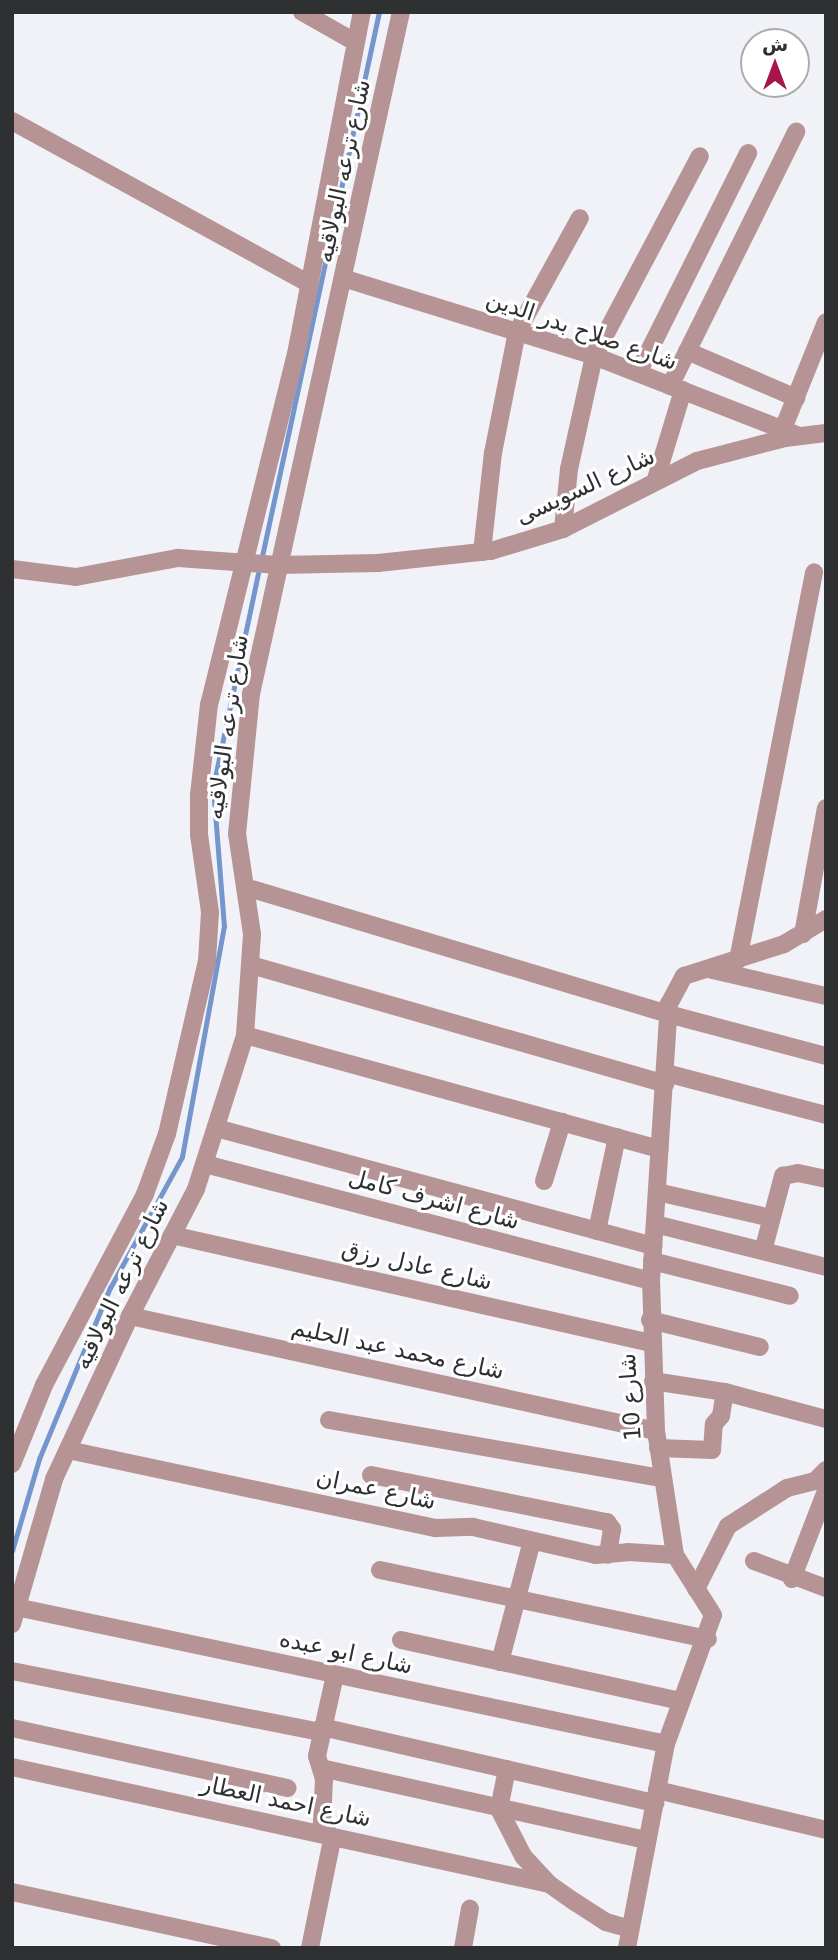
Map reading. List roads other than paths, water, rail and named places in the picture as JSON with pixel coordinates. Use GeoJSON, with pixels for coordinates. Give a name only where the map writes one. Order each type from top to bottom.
{"type":"FeatureCollection","features":[{"type":"Feature","properties":{"kind":"street"},"geometry":{"type":"LineString","coordinates":[[302,12],[355,42]]}},
{"type":"Feature","properties":{"kind":"street","name":"شارع ترعه البولاقيه"},"geometry":{"type":"LineString","coordinates":[[12,1464],[44,1385],[145,1194],[167,1134],[207,961],[210,912],[198,835],[201,755],[296,354],[362,12]]}},
{"type":"Feature","properties":{"kind":"street","name":"شارع ترعه البولاقيه"},"geometry":{"type":"LineString","coordinates":[[14,1616],[54,1479],[205,1164],[245,1035],[251,965],[245,887],[237,834],[238,794],[251,694],[275,565],[346,279],[401,12]]}},
{"type":"Feature","properties":{"kind":"street"},"geometry":{"type":"LineString","coordinates":[[12,121],[310,284]]}},
{"type":"Feature","properties":{"kind":"street"},"geometry":{"type":"LineString","coordinates":[[656,479],[687,351],[796,132]]}},
{"type":"Feature","properties":{"kind":"street"},"geometry":{"type":"LineString","coordinates":[[638,373],[748,153]]}},
{"type":"Feature","properties":{"kind":"street"},"geometry":{"type":"LineString","coordinates":[[563,529],[569,469],[594,356],[700,156]]}},
{"type":"Feature","properties":{"kind":"street"},"geometry":{"type":"LineString","coordinates":[[482,552],[493,453],[517,332],[580,218]]}},
{"type":"Feature","properties":{"kind":"street","name":"شارع صلاح بدر الدين"},"geometry":{"type":"LineString","coordinates":[[346,279],[594,356],[791,433]]}},
{"type":"Feature","properties":{"kind":"street"},"geometry":{"type":"LineString","coordinates":[[791,433],[796,398],[826,322]]}},
{"type":"Feature","properties":{"kind":"street","name":"شارع صلاح بدر الدين"},"geometry":{"type":"LineString","coordinates":[[687,351],[796,398]]}},
{"type":"Feature","properties":{"kind":"street","name":"شارع السويسى"},"geometry":{"type":"LineString","coordinates":[[246,561],[275,565],[378,563],[482,552],[531,542],[563,529],[656,479],[791,433],[826,433]]}},
{"type":"Feature","properties":{"kind":"street"},"geometry":{"type":"LineString","coordinates":[[12,569],[76,577],[157,560],[246,561]]}},
{"type":"Feature","properties":{"kind":"street"},"geometry":{"type":"LineString","coordinates":[[738,960],[814,572]]}},
{"type":"Feature","properties":{"kind":"street"},"geometry":{"type":"LineString","coordinates":[[803,934],[826,808]]}},
{"type":"Feature","properties":{"kind":"street"},"geometry":{"type":"LineString","coordinates":[[245,887],[668,1014],[826,1056]]}},
{"type":"Feature","properties":{"kind":"street","name":"شارع 10"},"geometry":{"type":"LineString","coordinates":[[627,1948],[666,1744],[680,1701],[708,1639],[713,1615],[709,1602],[696,1589],[675,1555],[657,1439],[650,1320],[651,1281],[668,1014],[674,989],[684,976],[702,968],[738,960],[803,934],[826,919]]}},
{"type":"Feature","properties":{"kind":"street"},"geometry":{"type":"LineString","coordinates":[[251,965],[666,1078],[826,1115]]}},
{"type":"Feature","properties":{"kind":"street"},"geometry":{"type":"LineString","coordinates":[[702,968],[826,996]]}},
{"type":"Feature","properties":{"kind":"street"},"geometry":{"type":"LineString","coordinates":[[245,1035],[660,1149]]}},
{"type":"Feature","properties":{"kind":"street"},"geometry":{"type":"LineString","coordinates":[[544,1181],[562,1122]]}},
{"type":"Feature","properties":{"kind":"street"},"geometry":{"type":"LineString","coordinates":[[216,1128],[597,1231],[652,1253],[790,1296]]}},
{"type":"Feature","properties":{"kind":"street"},"geometry":{"type":"LineString","coordinates":[[597,1231],[617,1137]]}},
{"type":"Feature","properties":{"kind":"street","name":"شارع اشرف كامل"},"geometry":{"type":"LineString","coordinates":[[205,1164],[651,1281]]}},
{"type":"Feature","properties":{"kind":"street"},"geometry":{"type":"LineString","coordinates":[[764,1251],[783,1175],[798,1173],[826,1179]]}},
{"type":"Feature","properties":{"kind":"street"},"geometry":{"type":"LineString","coordinates":[[657,1192],[771,1218]]}},
{"type":"Feature","properties":{"kind":"street"},"geometry":{"type":"LineString","coordinates":[[655,1224],[826,1266]]}},
{"type":"Feature","properties":{"kind":"street","name":"شارع عادل رزق"},"geometry":{"type":"LineString","coordinates":[[172,1235],[651,1343]]}},
{"type":"Feature","properties":{"kind":"street","name":"شارع محمد عبد الحليم"},"geometry":{"type":"LineString","coordinates":[[130,1316],[712,1450],[715,1422],[721,1416],[725,1392]]}},
{"type":"Feature","properties":{"kind":"street"},"geometry":{"type":"LineString","coordinates":[[650,1320],[760,1348]]}},
{"type":"Feature","properties":{"kind":"street"},"geometry":{"type":"LineString","coordinates":[[653,1381],[725,1392],[826,1419]]}},
{"type":"Feature","properties":{"kind":"street"},"geometry":{"type":"LineString","coordinates":[[329,1420],[663,1478]]}},
{"type":"Feature","properties":{"kind":"street","name":"شارع عمران"},"geometry":{"type":"LineString","coordinates":[[68,1450],[436,1528],[473,1527],[608,1555],[628,1552],[675,1555]]}},
{"type":"Feature","properties":{"kind":"street"},"geometry":{"type":"LineString","coordinates":[[371,1475],[607,1522],[612,1529],[608,1555]]}},
{"type":"Feature","properties":{"kind":"street"},"geometry":{"type":"LineString","coordinates":[[696,1589],[728,1526],[787,1488],[819,1482],[792,1579]]}},
{"type":"Feature","properties":{"kind":"street"},"geometry":{"type":"LineString","coordinates":[[500,1662],[532,1541]]}},
{"type":"Feature","properties":{"kind":"street"},"geometry":{"type":"LineString","coordinates":[[754,1560],[792,1579],[826,1588]]}},
{"type":"Feature","properties":{"kind":"street"},"geometry":{"type":"LineString","coordinates":[[380,1570],[708,1639]]}},
{"type":"Feature","properties":{"kind":"street","name":"شارع ابو عبده"},"geometry":{"type":"LineString","coordinates":[[14,1616],[335,1675],[666,1744]]}},
{"type":"Feature","properties":{"kind":"street"},"geometry":{"type":"LineString","coordinates":[[401,1640],[680,1701]]}},
{"type":"Feature","properties":{"kind":"street"},"geometry":{"type":"LineString","coordinates":[[12,1671],[321,1729],[507,1769],[826,1830]]}},
{"type":"Feature","properties":{"kind":"street"},"geometry":{"type":"LineString","coordinates":[[310,1948],[331,1836],[322,1822],[321,1768],[317,1756],[335,1675]]}},
{"type":"Feature","properties":{"kind":"street"},"geometry":{"type":"LineString","coordinates":[[12,1728],[289,1788]]}},
{"type":"Feature","properties":{"kind":"street","name":"شارع احمد العطار"},"geometry":{"type":"LineString","coordinates":[[12,1767],[549,1884]]}},
{"type":"Feature","properties":{"kind":"street"},"geometry":{"type":"LineString","coordinates":[[321,1768],[647,1840]]}},
{"type":"Feature","properties":{"kind":"street"},"geometry":{"type":"LineString","coordinates":[[507,1769],[499,1809],[523,1856],[549,1884],[600,1918],[630,1929]]}},
{"type":"Feature","properties":{"kind":"street"},"geometry":{"type":"LineString","coordinates":[[12,1892],[272,1948]]}},
{"type":"Feature","properties":{"kind":"street"},"geometry":{"type":"LineString","coordinates":[[463,1948],[470,1909]]}},
{"type":"Feature","properties":{"kind":"waterway"},"geometry":{"type":"LineString","coordinates":[[261,561],[379,12]]}},
{"type":"Feature","properties":{"kind":"waterway"},"geometry":{"type":"LineString","coordinates":[[12,1551],[39,1459],[110,1288],[182,1157],[224,927],[213,787],[259,569]]}}]}
